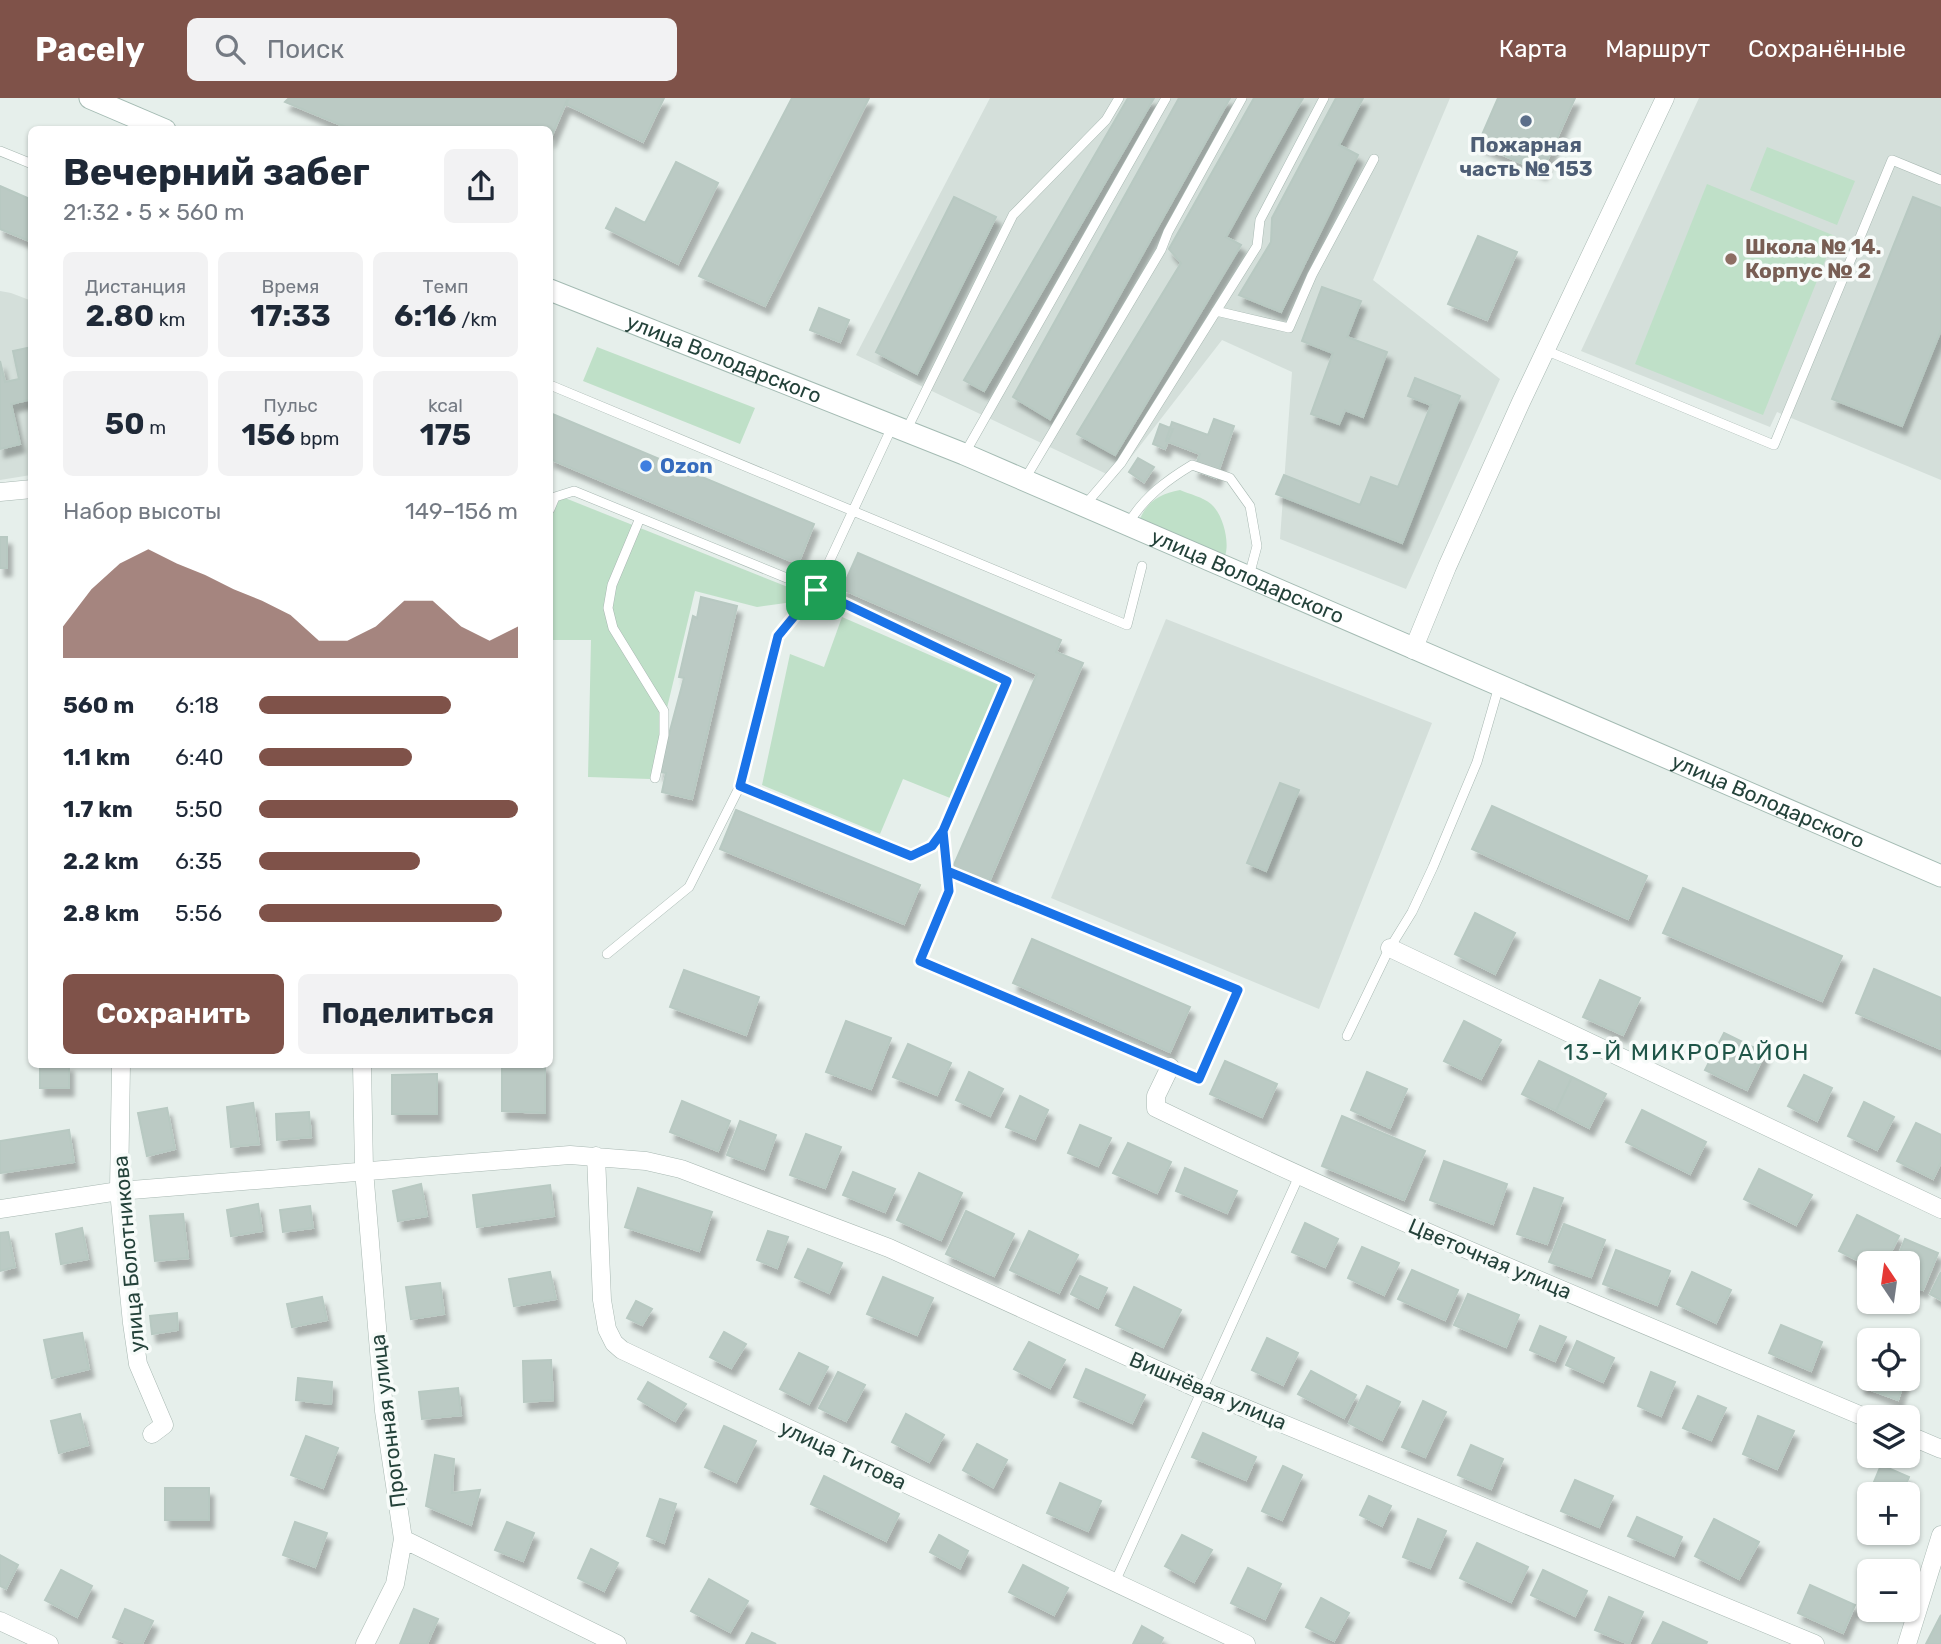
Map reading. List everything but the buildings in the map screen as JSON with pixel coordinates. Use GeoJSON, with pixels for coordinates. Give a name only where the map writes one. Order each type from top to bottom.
{"type":"FeatureCollection","features":[{"type":"Feature","properties":{"kind":"main road"},"geometry":{"type":"LineString","coordinates":[[90,98],[156,126]]}},
{"type":"Feature","properties":{"kind":"main road","name":"улица Володарского"},"geometry":{"type":"LineString","coordinates":[[553,291],[964,454],[1941,876]]}},
{"type":"Feature","properties":{"kind":"street"},"geometry":{"type":"LineString","coordinates":[[1413,650],[1447,567],[1545,350],[1665,98]]}},
{"type":"Feature","properties":{"kind":"street"},"geometry":{"type":"LineString","coordinates":[[0,492],[28,489]]}},
{"type":"Feature","properties":{"kind":"street"},"geometry":{"type":"LineString","coordinates":[[1390,948],[1941,1209]]}},
{"type":"Feature","properties":{"kind":"street","name":"Цветочная улица"},"geometry":{"type":"LineString","coordinates":[[1170,1066],[1156,1096],[1156,1108],[1299,1176],[1857,1414]]}},
{"type":"Feature","properties":{"kind":"street","name":"улица Болотникова"},"geometry":{"type":"LineString","coordinates":[[121,1068],[119,1191],[132,1323],[138,1364],[164,1425],[152,1434]]}},
{"type":"Feature","properties":{"kind":"street","name":"Прогонная улица"},"geometry":{"type":"LineString","coordinates":[[362,1068],[364,1170],[384,1411],[403,1539],[395,1584],[365,1644]]}},
{"type":"Feature","properties":{"kind":"street","name":"Вишнёвая улица"},"geometry":{"type":"LineString","coordinates":[[0,1209],[119,1191],[570,1155],[646,1161],[681,1169],[889,1248],[1201,1390],[1815,1644]]}},
{"type":"Feature","properties":{"kind":"street","name":"улица Титова"},"geometry":{"type":"LineString","coordinates":[[596,1156],[602,1300],[607,1329],[614,1343],[622,1350],[1246,1644]]}},
{"type":"Feature","properties":{"kind":"street"},"geometry":{"type":"LineString","coordinates":[[1920,1440],[1941,1449]]}},
{"type":"Feature","properties":{"kind":"street"},"geometry":{"type":"LineString","coordinates":[[1907,1644],[1941,1535]]}},
{"type":"Feature","properties":{"kind":"street"},"geometry":{"type":"LineString","coordinates":[[403,1539],[617,1644]]}},
{"type":"Feature","properties":{"kind":"street"},"geometry":{"type":"LineString","coordinates":[[0,1621],[49,1644]]}},
{"type":"Feature","properties":{"kind":"lane"},"geometry":{"type":"LineString","coordinates":[[607,954],[689,887],[740,786],[778,636],[816,590],[853,510],[900,428],[1013,215],[1106,120],[1119,98]]}},
{"type":"Feature","properties":{"kind":"lane"},"geometry":{"type":"LineString","coordinates":[[964,454],[1166,98]]}},
{"type":"Feature","properties":{"kind":"lane"},"geometry":{"type":"LineString","coordinates":[[1024,480],[1161,250],[1168,232],[1242,98]]}},
{"type":"Feature","properties":{"kind":"lane"},"geometry":{"type":"LineString","coordinates":[[1084,506],[1121,463],[1257,246],[1260,220],[1324,98]]}},
{"type":"Feature","properties":{"kind":"lane"},"geometry":{"type":"LineString","coordinates":[[0,151],[28,162]]}},
{"type":"Feature","properties":{"kind":"lane"},"geometry":{"type":"LineString","coordinates":[[1216,312],[1289,328],[1312,275],[1374,159]]}},
{"type":"Feature","properties":{"kind":"lane"},"geometry":{"type":"LineString","coordinates":[[1545,350],[1774,445],[1892,160],[1941,180]]}},
{"type":"Feature","properties":{"kind":"lane"},"geometry":{"type":"LineString","coordinates":[[553,386],[1127,625],[1142,566]]}},
{"type":"Feature","properties":{"kind":"lane"},"geometry":{"type":"LineString","coordinates":[[1128,525],[1136,511],[1164,482],[1192,465],[1230,478],[1250,506],[1257,546],[1248,578]]}},
{"type":"Feature","properties":{"kind":"lane"},"geometry":{"type":"LineString","coordinates":[[553,502],[555,497],[574,491],[816,590],[1007,681],[943,831],[932,846],[911,856],[740,786]]}},
{"type":"Feature","properties":{"kind":"lane"},"geometry":{"type":"LineString","coordinates":[[640,518],[612,585],[608,608],[613,628],[664,711],[664,735],[655,778]]}},
{"type":"Feature","properties":{"kind":"lane"},"geometry":{"type":"LineString","coordinates":[[1347,1036],[1433,867],[1477,762],[1499,686]]}},
{"type":"Feature","properties":{"kind":"lane"},"geometry":{"type":"LineString","coordinates":[[943,831],[947,871],[949,891],[920,961],[1199,1079],[1238,990],[947,871]]}},
{"type":"Feature","properties":{"kind":"lane"},"geometry":{"type":"LineString","coordinates":[[1115,1583],[1299,1176]]}},
{"type":"Feature","properties":{"kind":"shaded area"},"geometry":{"type":"Polygon","coordinates":[[[990,98],[1450,98],[1373,280],[1500,379],[1406,589],[1280,539],[1292,372],[1222,340],[1115,478],[856,355],[990,98]]]}},
{"type":"Feature","properties":{"kind":"shaded area","name":"Школа № 14. Корпус № 2"},"geometry":{"type":"Polygon","coordinates":[[[1699,98],[1941,98],[1941,480],[1777,412],[1770,427],[1581,351],[1699,98]]]}},
{"type":"Feature","properties":{"kind":"shaded area"},"geometry":{"type":"Polygon","coordinates":[[[0,291],[28,299],[28,475],[0,480],[0,291]]]}},
{"type":"Feature","properties":{"kind":"shaded area"},"geometry":{"type":"Polygon","coordinates":[[[1166,619],[1432,723],[1319,1009],[1051,898],[1166,619]]]}},
{"type":"Feature","properties":{"kind":"green space"},"geometry":{"type":"Polygon","coordinates":[[[1767,147],[1855,181],[1837,225],[1750,190],[1767,147]]]}},
{"type":"Feature","properties":{"kind":"green space"},"geometry":{"type":"Polygon","coordinates":[[[1707,184],[1835,236],[1763,415],[1635,364],[1707,184]]]}},
{"type":"Feature","properties":{"kind":"green space"},"geometry":{"type":"Polygon","coordinates":[[[597,347],[755,408],[740,444],[583,381],[597,347]]]}},
{"type":"Feature","properties":{"kind":"green space"},"geometry":{"type":"Polygon","coordinates":[[[1180,490],[1204,499],[1215,509],[1226,536],[1225,556],[1139,521],[1146,508],[1155,500],[1180,490]]]}},
{"type":"Feature","properties":{"kind":"green space"},"geometry":{"type":"Polygon","coordinates":[[[553,493],[798,591],[793,602],[757,607],[695,591],[650,779],[588,777],[591,640],[553,640],[553,493]]]}},
{"type":"Feature","properties":{"kind":"green space"},"geometry":{"type":"Polygon","coordinates":[[[842,617],[999,685],[950,798],[903,779],[880,834],[762,785],[790,654],[824,667],[842,617]]]}},
{"type":"Feature","properties":{"kind":"place","name":"Пожарная часть № 153"},"geometry":{"type":"Point","coordinates":[1526,121]}},
{"type":"Feature","properties":{"kind":"place","name":"Школа № 14. Корпус № 2"},"geometry":{"type":"Point","coordinates":[1731,259]}},
{"type":"Feature","properties":{"kind":"place","name":"Ozon"},"geometry":{"type":"Point","coordinates":[646,466]}},
{"type":"Feature","properties":{"kind":"district","name":"13-Й МИКРОРАЙОН"},"geometry":{"type":"Point","coordinates":[1687,1052]}},
{"type":"Feature","properties":{"kind":"route"},"geometry":{"type":"LineString","coordinates":[[816,590],[778,636],[740,786],[911,856],[932,846],[943,831],[947,871],[949,891],[920,961],[1199,1079],[1238,990],[947,871],[943,831],[1007,681],[816,590]]}}]}
